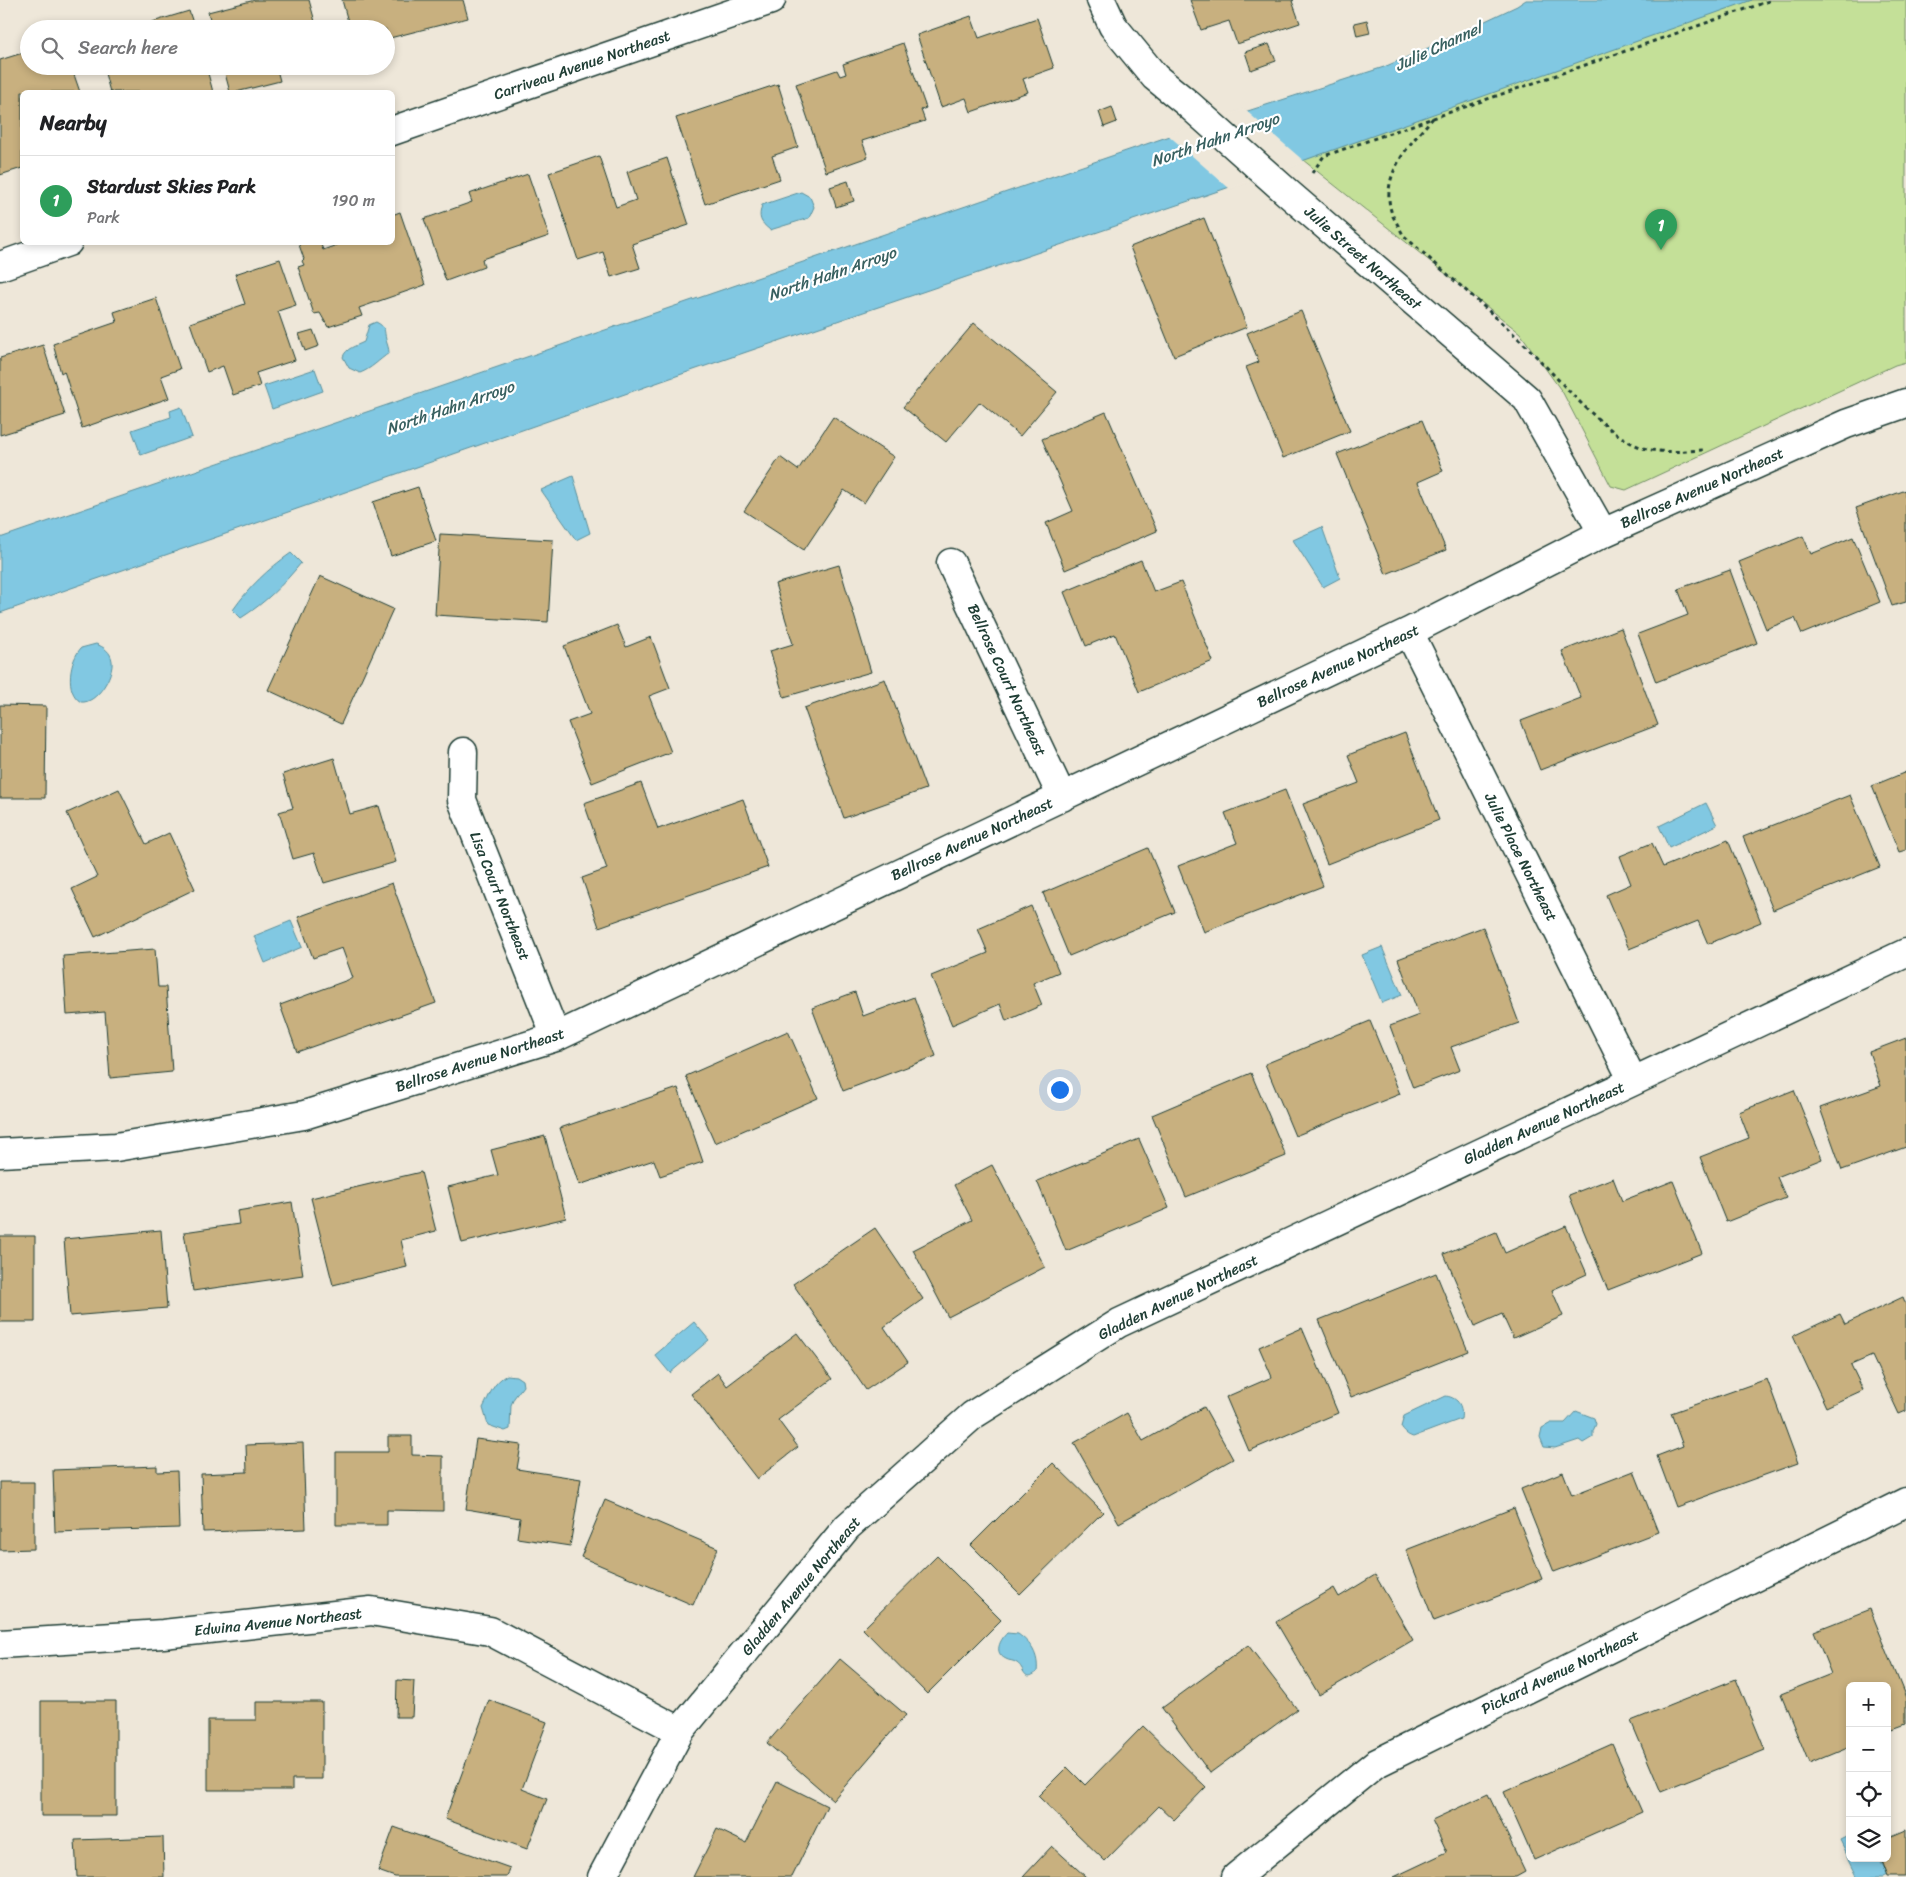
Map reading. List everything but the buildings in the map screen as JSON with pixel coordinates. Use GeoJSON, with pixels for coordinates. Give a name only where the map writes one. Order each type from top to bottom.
{"type":"FeatureCollection","features":[{"type":"Feature","properties":{"kind":"street","name":"Carriveau Avenue Northeast"},"geometry":{"type":"LineString","coordinates":[[395,130],[771,0]]}},
{"type":"Feature","properties":{"kind":"street","name":"Julie Street Northeast"},"geometry":{"type":"LineString","coordinates":[[1101,0],[1113,26],[1155,77],[1187,102],[1289,194],[1527,399],[1603,533]]}},
{"type":"Feature","properties":{"kind":"street"},"geometry":{"type":"LineString","coordinates":[[0,266],[60,245]]}},
{"type":"Feature","properties":{"kind":"street","name":"Bellrose Avenue Northeast"},"geometry":{"type":"LineString","coordinates":[[0,1153],[116,1147],[304,1115],[556,1037],[1408,632],[1603,533],[1846,424],[1906,404]]}},
{"type":"Feature","properties":{"kind":"street","name":"Bellrose Court Northeast"},"geometry":{"type":"LineString","coordinates":[[951,563],[1062,797]]}},
{"type":"Feature","properties":{"kind":"street","name":"Julie Place Northeast"},"geometry":{"type":"LineString","coordinates":[[1408,632],[1633,1081]]}},
{"type":"Feature","properties":{"kind":"street","name":"Lisa Court Northeast"},"geometry":{"type":"LineString","coordinates":[[463,752],[462,800],[556,1037]]}},
{"type":"Feature","properties":{"kind":"street","name":"Gladden Avenue Northeast"},"geometry":{"type":"LineString","coordinates":[[602,1877],[680,1730],[847,1527],[973,1415],[1119,1323],[1906,953]]}},
{"type":"Feature","properties":{"kind":"street","name":"Pickard Avenue Northeast"},"geometry":{"type":"LineString","coordinates":[[1236,1877],[1375,1764],[1906,1502]]}},
{"type":"Feature","properties":{"kind":"street","name":"Edwina Avenue Northeast"},"geometry":{"type":"LineString","coordinates":[[0,1644],[162,1634],[370,1611],[490,1631],[680,1730]]}},
{"type":"Feature","properties":{"kind":"path"},"geometry":{"type":"LineString","coordinates":[[1312,173],[1324,156],[1772,0]]}},
{"type":"Feature","properties":{"kind":"path"},"geometry":{"type":"LineString","coordinates":[[1433,118],[1406,149],[1394,170],[1389,190],[1392,213],[1403,235],[1524,344],[1602,422],[1622,437],[1641,447],[1667,451],[1713,448]]}},
{"type":"Feature","properties":{"kind":"green space"},"geometry":{"type":"Polygon","coordinates":[[[1607,0],[1906,0],[1906,362],[1895,365],[1626,490],[1611,486],[1563,393],[1520,333],[1303,160],[1400,125],[1607,0]]]}},
{"type":"Feature","properties":{"kind":"water"},"geometry":{"type":"Polygon","coordinates":[[[1526,0],[1752,0],[1224,189],[682,374],[0,613],[0,538],[1161,139],[1384,67],[1428,48],[1526,0]]]}},
{"type":"Feature","properties":{"kind":"water"},"geometry":{"type":"Polygon","coordinates":[[[801,192],[810,197],[814,207],[809,218],[770,230],[764,225],[760,217],[762,205],[801,192]]]}},
{"type":"Feature","properties":{"kind":"water"},"geometry":{"type":"Polygon","coordinates":[[[376,322],[384,329],[389,353],[360,373],[349,368],[343,357],[349,349],[364,342],[369,325],[376,322]]]}},
{"type":"Feature","properties":{"kind":"water"},"geometry":{"type":"Polygon","coordinates":[[[315,369],[323,391],[272,409],[264,386],[315,369]]]}},
{"type":"Feature","properties":{"kind":"water"},"geometry":{"type":"Polygon","coordinates":[[[181,407],[192,437],[141,455],[132,430],[171,417],[170,411],[181,407]]]}},
{"type":"Feature","properties":{"kind":"water"},"geometry":{"type":"Polygon","coordinates":[[[573,476],[590,533],[576,540],[541,490],[573,476]]]}},
{"type":"Feature","properties":{"kind":"water"},"geometry":{"type":"Polygon","coordinates":[[[1322,527],[1340,578],[1323,587],[1293,540],[1322,527]]]}},
{"type":"Feature","properties":{"kind":"water"},"geometry":{"type":"Polygon","coordinates":[[[291,553],[301,563],[273,593],[241,618],[233,610],[239,602],[259,579],[291,553]]]}},
{"type":"Feature","properties":{"kind":"water"},"geometry":{"type":"Polygon","coordinates":[[[96,644],[109,652],[112,667],[107,681],[98,694],[87,701],[81,702],[72,691],[70,676],[74,660],[81,648],[96,644]]]}},
{"type":"Feature","properties":{"kind":"water"},"geometry":{"type":"Polygon","coordinates":[[[1706,803],[1717,825],[1669,848],[1659,826],[1706,803]]]}},
{"type":"Feature","properties":{"kind":"water"},"geometry":{"type":"Polygon","coordinates":[[[291,921],[302,947],[265,963],[254,936],[291,921]]]}},
{"type":"Feature","properties":{"kind":"water"},"geometry":{"type":"Polygon","coordinates":[[[1382,947],[1402,995],[1382,1003],[1362,955],[1382,947]]]}},
{"type":"Feature","properties":{"kind":"water"},"geometry":{"type":"Polygon","coordinates":[[[694,1322],[709,1340],[670,1373],[655,1355],[694,1322]]]}},
{"type":"Feature","properties":{"kind":"water"},"geometry":{"type":"Polygon","coordinates":[[[507,1375],[516,1376],[522,1380],[523,1386],[511,1405],[510,1429],[505,1431],[488,1425],[483,1408],[495,1385],[507,1375]]]}},
{"type":"Feature","properties":{"kind":"water"},"geometry":{"type":"Polygon","coordinates":[[[1446,1396],[1457,1401],[1461,1407],[1461,1419],[1413,1437],[1403,1430],[1401,1427],[1404,1416],[1446,1396]]]}},
{"type":"Feature","properties":{"kind":"water"},"geometry":{"type":"Polygon","coordinates":[[[1576,1411],[1594,1418],[1596,1424],[1593,1437],[1583,1443],[1579,1440],[1555,1448],[1544,1447],[1540,1437],[1542,1428],[1551,1423],[1565,1423],[1576,1411]]]}},
{"type":"Feature","properties":{"kind":"water"},"geometry":{"type":"Polygon","coordinates":[[[1007,1633],[1018,1634],[1027,1641],[1037,1660],[1037,1672],[1029,1676],[1025,1674],[1020,1665],[1002,1656],[999,1646],[1007,1633]]]}},
{"type":"Feature","properties":{"kind":"water"},"geometry":{"type":"Polygon","coordinates":[[[1846,1838],[1846,1853],[1840,1841],[1846,1838]]]}},
{"type":"Feature","properties":{"kind":"water"},"geometry":{"type":"Polygon","coordinates":[[[1850,1862],[1880,1862],[1887,1875],[1883,1877],[1858,1877],[1850,1862]]]}},
{"type":"Feature","properties":{"kind":"pier"},"geometry":{"type":"Polygon","coordinates":[[[1244,109],[1305,162],[1230,189],[1167,134],[1244,109]]]}},
{"type":"Feature","properties":{"kind":"place","name":"Stardust Skies Park"},"geometry":{"type":"Point","coordinates":[1661,250]}},
{"type":"Feature","properties":{"kind":"water label","name":"Julie Channel"},"geometry":{"type":"Point","coordinates":[1438,46]}},
{"type":"Feature","properties":{"kind":"water label","name":"North Hahn Arroyo"},"geometry":{"type":"Point","coordinates":[1215,139]}},
{"type":"Feature","properties":{"kind":"water label","name":"North Hahn Arroyo"},"geometry":{"type":"Point","coordinates":[832,273]}},
{"type":"Feature","properties":{"kind":"water label","name":"North Hahn Arroyo"},"geometry":{"type":"Point","coordinates":[450,407]}}]}
